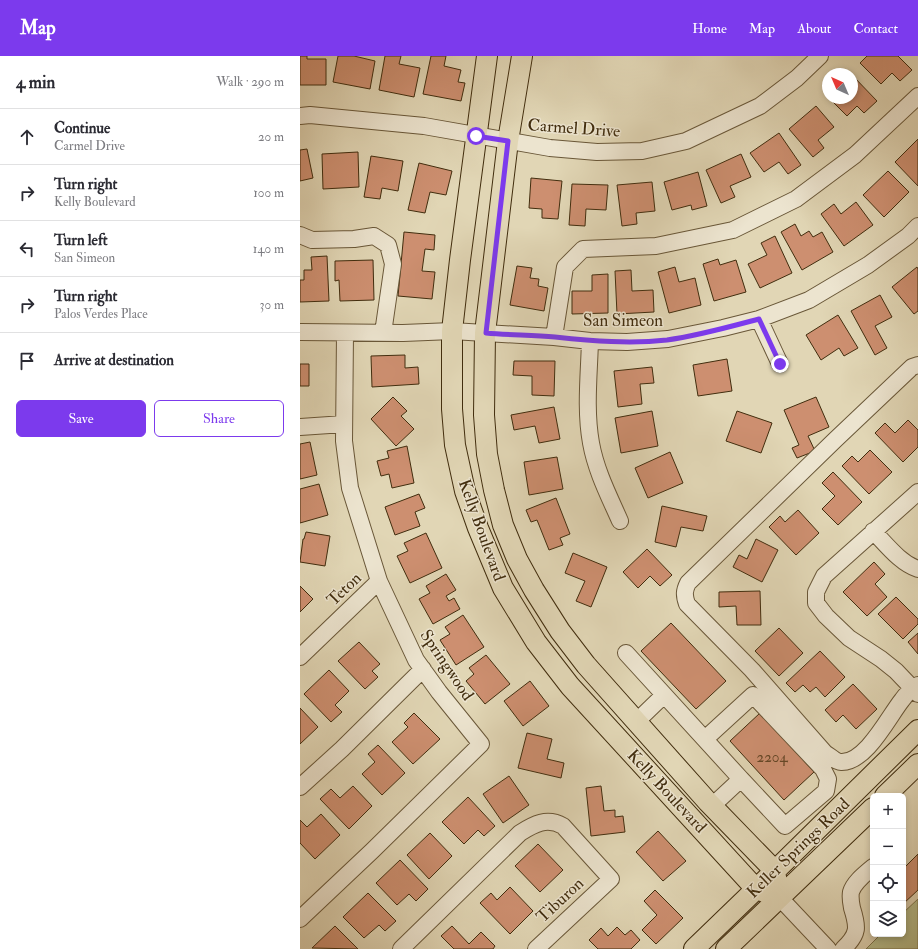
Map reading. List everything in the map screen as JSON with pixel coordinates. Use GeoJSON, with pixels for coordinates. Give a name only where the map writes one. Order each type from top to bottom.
{"type":"FeatureCollection","features":[{"type":"Feature","properties":{"kind":"main road","name":"Kelly Boulevard"},"geometry":{"type":"LineString","coordinates":[[487,56],[452,331],[452,409],[455,445],[465,491],[478,528],[503,588],[536,642],[570,686],[756,889],[779,898]]}},
{"type":"Feature","properties":{"kind":"main road","name":"Kelly Boulevard"},"geometry":{"type":"LineString","coordinates":[[522,56],[508,141],[486,333],[484,415],[487,454],[503,525],[517,559],[534,590],[560,631],[586,665],[712,806],[775,871]]}},
{"type":"Feature","properties":{"kind":"main road"},"geometry":{"type":"LineString","coordinates":[[619,738],[636,722]]}},
{"type":"Feature","properties":{"kind":"main road","name":"Keller Springs Road"},"geometry":{"type":"LineString","coordinates":[[694,949],[918,730]]}},
{"type":"Feature","properties":{"kind":"main road"},"geometry":{"type":"LineString","coordinates":[[888,793],[918,764]]}},
{"type":"Feature","properties":{"kind":"main road","name":"Keller Springs Road"},"geometry":{"type":"LineString","coordinates":[[726,949],[870,811]]}},
{"type":"Feature","properties":{"kind":"main road"},"geometry":{"type":"LineString","coordinates":[[775,871],[779,898]]}},
{"type":"Feature","properties":{"kind":"street","name":"Carmel Drive"},"geometry":{"type":"LineString","coordinates":[[300,116],[383,121],[424,126],[550,148],[596,152],[642,151],[686,140],[760,106],[797,78],[820,56]]}},
{"type":"Feature","properties":{"kind":"street"},"geometry":{"type":"LineString","coordinates":[[554,337],[565,267],[583,249],[656,246],[733,230],[796,199],[855,155],[918,96]]}},
{"type":"Feature","properties":{"kind":"street","name":"San Simeon"},"geometry":{"type":"LineString","coordinates":[[300,332],[383,333],[452,331],[554,337],[590,341],[627,342],[668,340],[759,319],[809,300],[868,265],[908,236],[918,226]]}},
{"type":"Feature","properties":{"kind":"street"},"geometry":{"type":"LineString","coordinates":[[300,235],[312,240],[354,239],[374,236],[388,245],[393,264],[383,333]]}},
{"type":"Feature","properties":{"kind":"street"},"geometry":{"type":"LineString","coordinates":[[759,319],[780,364]]}},
{"type":"Feature","properties":{"kind":"street","name":"Springwood"},"geometry":{"type":"LineString","coordinates":[[300,919],[481,744],[439,692],[416,660],[379,581],[350,488],[344,441],[345,333]]}},
{"type":"Feature","properties":{"kind":"street"},"geometry":{"type":"LineString","coordinates":[[590,341],[588,413],[591,443],[599,474],[620,521]]}},
{"type":"Feature","properties":{"kind":"street"},"geometry":{"type":"LineString","coordinates":[[918,365],[912,367],[834,440],[688,583],[684,591],[687,604],[752,670],[825,753],[840,762],[849,761],[857,757],[870,745],[902,700],[916,689],[881,659],[849,638],[826,616],[816,603],[816,592],[824,576],[918,492]]}},
{"type":"Feature","properties":{"kind":"street"},"geometry":{"type":"LineString","coordinates":[[300,427],[344,424]]}},
{"type":"Feature","properties":{"kind":"street"},"geometry":{"type":"LineString","coordinates":[[873,531],[899,557],[918,569]]}},
{"type":"Feature","properties":{"kind":"street","name":"Teton"},"geometry":{"type":"LineString","coordinates":[[300,657],[379,581]]}},
{"type":"Feature","properties":{"kind":"street"},"geometry":{"type":"LineString","coordinates":[[626,653],[741,780],[785,826],[826,790],[828,779],[822,769],[753,695],[705,739]]}},
{"type":"Feature","properties":{"kind":"street"},"geometry":{"type":"LineString","coordinates":[[300,787],[342,749],[423,669]]}},
{"type":"Feature","properties":{"kind":"street"},"geometry":{"type":"LineString","coordinates":[[636,722],[664,695]]}},
{"type":"Feature","properties":{"kind":"street"},"geometry":{"type":"LineString","coordinates":[[712,806],[741,780]]}},
{"type":"Feature","properties":{"kind":"street"},"geometry":{"type":"LineString","coordinates":[[826,790],[841,806]]}},
{"type":"Feature","properties":{"kind":"street","name":"Tiburon"},"geometry":{"type":"LineString","coordinates":[[401,949],[520,833],[542,822],[556,822],[563,826],[611,879],[536,949]]}},
{"type":"Feature","properties":{"kind":"street"},"geometry":{"type":"LineString","coordinates":[[843,949],[852,941],[857,922],[851,903],[850,894],[854,885],[870,870]]}},
{"type":"Feature","properties":{"kind":"street","name":"Kelly Boulevard"},"geometry":{"type":"LineString","coordinates":[[779,898],[828,949]]}},
{"type":"Feature","properties":{"kind":"green space"},"geometry":{"type":"Polygon","coordinates":[[[918,899],[918,949],[866,949],[878,937],[906,937],[906,910],[918,899]]]}},
{"type":"Feature","properties":{"kind":"building"},"geometry":{"type":"Polygon","coordinates":[[[300,56],[307,56],[307,59],[326,59],[326,85],[300,85],[300,56]]]}},
{"type":"Feature","properties":{"kind":"building"},"geometry":{"type":"Polygon","coordinates":[[[338,56],[354,56],[375,61],[370,89],[333,82],[338,56]]]}},
{"type":"Feature","properties":{"kind":"building"},"geometry":{"type":"Polygon","coordinates":[[[385,56],[401,56],[399,64],[420,68],[414,97],[379,90],[385,56]]]}},
{"type":"Feature","properties":{"kind":"building"},"geometry":{"type":"Polygon","coordinates":[[[431,56],[446,56],[444,66],[461,70],[458,82],[465,83],[461,101],[423,94],[431,56]]]}},
{"type":"Feature","properties":{"kind":"building"},"geometry":{"type":"Polygon","coordinates":[[[867,56],[898,56],[912,70],[900,81],[892,73],[881,84],[860,63],[867,56]]]}},
{"type":"Feature","properties":{"kind":"building"},"geometry":{"type":"Polygon","coordinates":[[[858,81],[877,101],[864,113],[857,106],[847,116],[835,104],[858,104],[858,81]]]}},
{"type":"Feature","properties":{"kind":"building"},"geometry":{"type":"Polygon","coordinates":[[[816,106],[834,127],[818,140],[824,148],[813,157],[789,129],[816,106]]]}},
{"type":"Feature","properties":{"kind":"building"},"geometry":{"type":"Polygon","coordinates":[[[779,133],[801,165],[788,174],[779,162],[764,172],[750,153],[779,133]]]}},
{"type":"Feature","properties":{"kind":"building"},"geometry":{"type":"Polygon","coordinates":[[[918,139],[918,186],[895,162],[918,139]]]}},
{"type":"Feature","properties":{"kind":"building"},"geometry":{"type":"Polygon","coordinates":[[[307,149],[313,178],[300,181],[300,150],[307,149]]]}},
{"type":"Feature","properties":{"kind":"building"},"geometry":{"type":"Polygon","coordinates":[[[358,152],[359,187],[323,189],[322,154],[358,152]]]}},
{"type":"Feature","properties":{"kind":"building"},"geometry":{"type":"Polygon","coordinates":[[[741,154],[751,177],[730,186],[735,197],[721,203],[706,170],[741,154]]]}},
{"type":"Feature","properties":{"kind":"building"},"geometry":{"type":"Polygon","coordinates":[[[371,156],[403,161],[398,191],[382,188],[380,199],[364,197],[371,156]]]}},
{"type":"Feature","properties":{"kind":"building"},"geometry":{"type":"Polygon","coordinates":[[[419,163],[452,171],[446,195],[430,192],[425,213],[408,210],[419,163]]]}},
{"type":"Feature","properties":{"kind":"building"},"geometry":{"type":"Polygon","coordinates":[[[888,171],[909,192],[884,217],[863,195],[888,171]]]}},
{"type":"Feature","properties":{"kind":"building"},"geometry":{"type":"Polygon","coordinates":[[[698,172],[707,206],[692,210],[691,205],[672,210],[664,182],[698,172]]]}},
{"type":"Feature","properties":{"kind":"building"},"geometry":{"type":"Polygon","coordinates":[[[531,178],[562,181],[558,219],[542,218],[542,209],[529,208],[531,178]]]}},
{"type":"Feature","properties":{"kind":"building"},"geometry":{"type":"Polygon","coordinates":[[[652,182],[655,211],[636,213],[637,224],[622,226],[617,185],[652,182]]]}},
{"type":"Feature","properties":{"kind":"building"},"geometry":{"type":"Polygon","coordinates":[[[572,184],[608,185],[606,210],[586,209],[585,226],[569,225],[572,184]]]}},
{"type":"Feature","properties":{"kind":"building"},"geometry":{"type":"Polygon","coordinates":[[[856,202],[873,225],[844,246],[821,214],[834,204],[841,214],[856,202]]]}},
{"type":"Feature","properties":{"kind":"building"},"geometry":{"type":"Polygon","coordinates":[[[795,224],[801,236],[809,231],[813,237],[822,232],[833,252],[802,270],[781,232],[795,224]]]}},
{"type":"Feature","properties":{"kind":"building"},"geometry":{"type":"Polygon","coordinates":[[[404,232],[435,235],[434,250],[425,249],[422,271],[435,272],[432,299],[398,296],[404,232]]]}},
{"type":"Feature","properties":{"kind":"building"},"geometry":{"type":"Polygon","coordinates":[[[775,236],[792,273],[760,288],[748,264],[767,255],[761,243],[775,236]]]}},
{"type":"Feature","properties":{"kind":"building"},"geometry":{"type":"Polygon","coordinates":[[[327,256],[329,301],[300,302],[300,280],[304,280],[304,270],[312,270],[311,257],[327,256]]]}},
{"type":"Feature","properties":{"kind":"building"},"geometry":{"type":"Polygon","coordinates":[[[718,259],[720,265],[736,260],[746,292],[714,301],[703,264],[718,259]]]}},
{"type":"Feature","properties":{"kind":"building"},"geometry":{"type":"Polygon","coordinates":[[[373,260],[374,300],[340,301],[339,280],[335,281],[335,261],[373,260]]]}},
{"type":"Feature","properties":{"kind":"building"},"geometry":{"type":"Polygon","coordinates":[[[517,266],[532,268],[530,278],[539,279],[538,286],[548,288],[544,311],[510,305],[517,266]]]}},
{"type":"Feature","properties":{"kind":"building"},"geometry":{"type":"Polygon","coordinates":[[[675,267],[679,282],[695,278],[701,305],[669,313],[658,272],[675,267]]]}},
{"type":"Feature","properties":{"kind":"building"},"geometry":{"type":"Polygon","coordinates":[[[917,267],[918,311],[914,314],[892,287],[917,267]]]}},
{"type":"Feature","properties":{"kind":"building"},"geometry":{"type":"Polygon","coordinates":[[[631,270],[632,291],[653,290],[654,312],[617,314],[615,271],[631,270]]]}},
{"type":"Feature","properties":{"kind":"building"},"geometry":{"type":"Polygon","coordinates":[[[608,274],[608,313],[572,314],[572,291],[592,291],[592,275],[608,274]]]}},
{"type":"Feature","properties":{"kind":"building"},"geometry":{"type":"Polygon","coordinates":[[[880,295],[892,317],[875,326],[887,348],[875,355],[851,311],[880,295]]]}},
{"type":"Feature","properties":{"kind":"building"},"geometry":{"type":"Polygon","coordinates":[[[838,315],[858,348],[844,356],[839,348],[821,360],[806,335],[838,315]]]}},
{"type":"Feature","properties":{"kind":"building"},"geometry":{"type":"Polygon","coordinates":[[[405,355],[405,368],[418,367],[419,384],[372,387],[371,356],[405,355]]]}},
{"type":"Feature","properties":{"kind":"building"},"geometry":{"type":"Polygon","coordinates":[[[727,359],[732,391],[698,396],[693,365],[727,359]]]}},
{"type":"Feature","properties":{"kind":"building"},"geometry":{"type":"Polygon","coordinates":[[[514,361],[555,361],[554,396],[532,395],[532,376],[513,375],[514,361]]]}},
{"type":"Feature","properties":{"kind":"building"},"geometry":{"type":"Polygon","coordinates":[[[300,364],[309,364],[309,386],[300,386],[300,364]]]}},
{"type":"Feature","properties":{"kind":"building"},"geometry":{"type":"Polygon","coordinates":[[[652,367],[654,383],[640,384],[642,404],[618,407],[614,371],[652,367]]]}},
{"type":"Feature","properties":{"kind":"building"},"geometry":{"type":"Polygon","coordinates":[[[393,397],[407,411],[401,416],[414,429],[396,446],[371,419],[393,397]]]}},
{"type":"Feature","properties":{"kind":"building"},"geometry":{"type":"Polygon","coordinates":[[[816,397],[829,427],[808,436],[815,451],[797,458],[792,448],[799,445],[784,410],[816,397]]]}},
{"type":"Feature","properties":{"kind":"building"},"geometry":{"type":"Polygon","coordinates":[[[554,407],[560,439],[539,443],[535,426],[514,430],[511,415],[554,407]]]}},
{"type":"Feature","properties":{"kind":"building"},"geometry":{"type":"Polygon","coordinates":[[[652,411],[658,446],[621,453],[615,418],[652,411]]]}},
{"type":"Feature","properties":{"kind":"building"},"geometry":{"type":"Polygon","coordinates":[[[737,411],[772,423],[761,453],[726,441],[737,411]]]}},
{"type":"Feature","properties":{"kind":"building"},"geometry":{"type":"Polygon","coordinates":[[[908,420],[918,430],[918,447],[903,462],[875,433],[885,423],[895,433],[908,420]]]}},
{"type":"Feature","properties":{"kind":"building"},"geometry":{"type":"Polygon","coordinates":[[[310,442],[317,475],[300,479],[300,444],[310,442]]]}},
{"type":"Feature","properties":{"kind":"building"},"geometry":{"type":"Polygon","coordinates":[[[407,446],[414,483],[392,488],[389,474],[381,476],[377,461],[389,458],[387,451],[407,446]]]}},
{"type":"Feature","properties":{"kind":"building"},"geometry":{"type":"Polygon","coordinates":[[[870,450],[892,472],[869,494],[842,466],[852,456],[858,462],[870,450]]]}},
{"type":"Feature","properties":{"kind":"building"},"geometry":{"type":"Polygon","coordinates":[[[670,452],[683,483],[648,498],[635,468],[670,452]]]}},
{"type":"Feature","properties":{"kind":"building"},"geometry":{"type":"Polygon","coordinates":[[[557,457],[563,489],[529,495],[524,462],[557,457]]]}},
{"type":"Feature","properties":{"kind":"building"},"geometry":{"type":"Polygon","coordinates":[[[833,472],[862,502],[838,525],[822,509],[835,496],[822,483],[833,472]]]}},
{"type":"Feature","properties":{"kind":"building"},"geometry":{"type":"Polygon","coordinates":[[[319,484],[328,515],[300,523],[300,489],[319,484]]]}},
{"type":"Feature","properties":{"kind":"building"},"geometry":{"type":"Polygon","coordinates":[[[419,494],[425,508],[415,512],[420,526],[395,535],[385,507],[419,494]]]}},
{"type":"Feature","properties":{"kind":"building"},"geometry":{"type":"Polygon","coordinates":[[[556,498],[570,534],[560,538],[563,545],[549,550],[537,520],[531,522],[526,510],[556,498]]]}},
{"type":"Feature","properties":{"kind":"building"},"geometry":{"type":"Polygon","coordinates":[[[662,506],[707,516],[703,531],[681,527],[676,547],[655,542],[662,506]]]}},
{"type":"Feature","properties":{"kind":"building"},"geometry":{"type":"Polygon","coordinates":[[[798,510],[819,533],[796,555],[769,527],[780,516],[785,522],[798,510]]]}},
{"type":"Feature","properties":{"kind":"building"},"geometry":{"type":"Polygon","coordinates":[[[306,532],[330,536],[325,566],[300,562],[303,539],[306,532]]]}},
{"type":"Feature","properties":{"kind":"building"},"geometry":{"type":"Polygon","coordinates":[[[426,533],[442,568],[410,583],[397,556],[408,551],[404,543],[426,533]]]}},
{"type":"Feature","properties":{"kind":"building"},"geometry":{"type":"Polygon","coordinates":[[[756,539],[778,550],[762,582],[733,567],[739,555],[747,559],[756,539]]]}},
{"type":"Feature","properties":{"kind":"building"},"geometry":{"type":"Polygon","coordinates":[[[647,549],[672,575],[660,586],[650,576],[638,588],[623,572],[647,549]]]}},
{"type":"Feature","properties":{"kind":"building"},"geometry":{"type":"Polygon","coordinates":[[[573,553],[607,567],[591,607],[576,601],[585,581],[565,573],[573,553]]]}},
{"type":"Feature","properties":{"kind":"building"},"geometry":{"type":"Polygon","coordinates":[[[874,562],[885,574],[875,584],[887,597],[867,616],[843,592],[874,562]]]}},
{"type":"Feature","properties":{"kind":"building"},"geometry":{"type":"Polygon","coordinates":[[[446,574],[456,590],[446,596],[449,601],[454,598],[460,609],[433,624],[419,599],[430,593],[426,586],[446,574]]]}},
{"type":"Feature","properties":{"kind":"building"},"geometry":{"type":"Polygon","coordinates":[[[300,586],[313,599],[300,612],[300,586]]]}},
{"type":"Feature","properties":{"kind":"building"},"geometry":{"type":"Polygon","coordinates":[[[760,591],[761,625],[737,625],[736,606],[719,607],[719,592],[760,591]]]}},
{"type":"Feature","properties":{"kind":"building"},"geometry":{"type":"Polygon","coordinates":[[[896,597],[918,619],[918,624],[903,639],[878,614],[896,597]]]}},
{"type":"Feature","properties":{"kind":"building"},"geometry":{"type":"Polygon","coordinates":[[[463,615],[484,647],[456,665],[440,640],[450,634],[445,627],[463,615]]]}},
{"type":"Feature","properties":{"kind":"building"},"geometry":{"type":"Polygon","coordinates":[[[671,623],[726,681],[696,709],[641,651],[671,623]]]}},
{"type":"Feature","properties":{"kind":"building"},"geometry":{"type":"Polygon","coordinates":[[[779,628],[803,653],[779,676],[755,651],[779,628]]]}},
{"type":"Feature","properties":{"kind":"building"},"geometry":{"type":"Polygon","coordinates":[[[918,633],[918,654],[908,642],[918,633]]]}},
{"type":"Feature","properties":{"kind":"building"},"geometry":{"type":"Polygon","coordinates":[[[359,642],[380,664],[372,671],[378,677],[365,689],[338,661],[359,642]]]}},
{"type":"Feature","properties":{"kind":"building"},"geometry":{"type":"Polygon","coordinates":[[[820,651],[845,677],[825,697],[816,687],[810,692],[803,685],[795,692],[786,683],[820,651]]]}},
{"type":"Feature","properties":{"kind":"building"},"geometry":{"type":"Polygon","coordinates":[[[486,655],[510,684],[485,704],[466,681],[474,674],[469,668],[486,655]]]}},
{"type":"Feature","properties":{"kind":"building"},"geometry":{"type":"Polygon","coordinates":[[[329,670],[349,691],[335,705],[342,712],[331,722],[304,694],[329,670]]]}},
{"type":"Feature","properties":{"kind":"building"},"geometry":{"type":"Polygon","coordinates":[[[530,681],[549,706],[523,726],[504,701],[530,681]]]}},
{"type":"Feature","properties":{"kind":"building"},"geometry":{"type":"Polygon","coordinates":[[[853,684],[877,709],[856,729],[843,715],[836,722],[825,710],[853,684]]]}},
{"type":"Feature","properties":{"kind":"building"},"geometry":{"type":"Polygon","coordinates":[[[300,708],[318,727],[300,744],[300,708]]]}},
{"type":"Feature","properties":{"kind":"building"},"geometry":{"type":"Polygon","coordinates":[[[414,713],[440,739],[413,764],[392,742],[408,727],[404,723],[414,713]]]}},
{"type":"Feature","properties":{"kind":"building"},"geometry":{"type":"Polygon","coordinates":[[[760,713],[814,772],[784,800],[730,741],[760,713]]]}},
{"type":"Feature","properties":{"kind":"building"},"geometry":{"type":"Polygon","coordinates":[[[527,733],[552,739],[547,759],[564,763],[561,778],[518,768],[527,733]]]}},
{"type":"Feature","properties":{"kind":"building"},"geometry":{"type":"Polygon","coordinates":[[[378,745],[405,773],[382,795],[362,774],[375,762],[368,754],[378,745]]]}},
{"type":"Feature","properties":{"kind":"building"},"geometry":{"type":"Polygon","coordinates":[[[509,776],[529,805],[503,823],[483,794],[509,776]]]}},
{"type":"Feature","properties":{"kind":"building"},"geometry":{"type":"Polygon","coordinates":[[[353,786],[372,806],[349,829],[320,799],[331,789],[340,798],[353,786]]]}},
{"type":"Feature","properties":{"kind":"building"},"geometry":{"type":"Polygon","coordinates":[[[601,786],[604,811],[615,810],[615,817],[623,816],[625,832],[591,836],[586,788],[601,786]]]}},
{"type":"Feature","properties":{"kind":"building"},"geometry":{"type":"Polygon","coordinates":[[[468,797],[495,826],[484,836],[478,830],[464,844],[442,822],[468,797]]]}},
{"type":"Feature","properties":{"kind":"building"},"geometry":{"type":"Polygon","coordinates":[[[321,814],[340,835],[315,859],[300,843],[300,820],[307,827],[321,814]]]}},
{"type":"Feature","properties":{"kind":"building"},"geometry":{"type":"Polygon","coordinates":[[[658,831],[686,861],[663,881],[636,852],[658,831]]]}},
{"type":"Feature","properties":{"kind":"building"},"geometry":{"type":"Polygon","coordinates":[[[430,833],[452,856],[429,879],[407,855],[430,833]]]}},
{"type":"Feature","properties":{"kind":"building"},"geometry":{"type":"Polygon","coordinates":[[[538,844],[563,870],[540,892],[515,866],[538,844]]]}},
{"type":"Feature","properties":{"kind":"building"},"geometry":{"type":"Polygon","coordinates":[[[918,854],[918,890],[906,901],[906,901],[906,866],[918,854]]]}},
{"type":"Feature","properties":{"kind":"building"},"geometry":{"type":"Polygon","coordinates":[[[400,860],[428,889],[416,901],[409,894],[397,905],[376,883],[400,860]]]}},
{"type":"Feature","properties":{"kind":"building"},"geometry":{"type":"Polygon","coordinates":[[[510,887],[533,911],[510,934],[480,903],[491,893],[497,900],[510,887]]]}},
{"type":"Feature","properties":{"kind":"building"},"geometry":{"type":"Polygon","coordinates":[[[655,890],[683,918],[656,944],[642,930],[657,915],[644,901],[655,890]]]}},
{"type":"Feature","properties":{"kind":"building"},"geometry":{"type":"Polygon","coordinates":[[[368,893],[396,921],[385,931],[379,925],[364,938],[343,917],[368,893]]]}},
{"type":"Feature","properties":{"kind":"building"},"geometry":{"type":"Polygon","coordinates":[[[335,926],[358,949],[312,948],[335,926]]]}},
{"type":"Feature","properties":{"kind":"building"},"geometry":{"type":"Polygon","coordinates":[[[452,926],[469,944],[481,932],[495,946],[493,949],[454,949],[441,936],[452,926]]]}},
{"type":"Feature","properties":{"kind":"building"},"geometry":{"type":"Polygon","coordinates":[[[617,927],[625,935],[631,930],[640,940],[631,949],[598,949],[589,940],[601,928],[608,936],[617,927]]]}},
{"type":"Feature","properties":{"kind":"route"},"geometry":{"type":"LineString","coordinates":[[476,136],[508,141],[486,333],[554,337],[590,341],[627,342],[668,340],[759,319],[780,364]]}}]}
